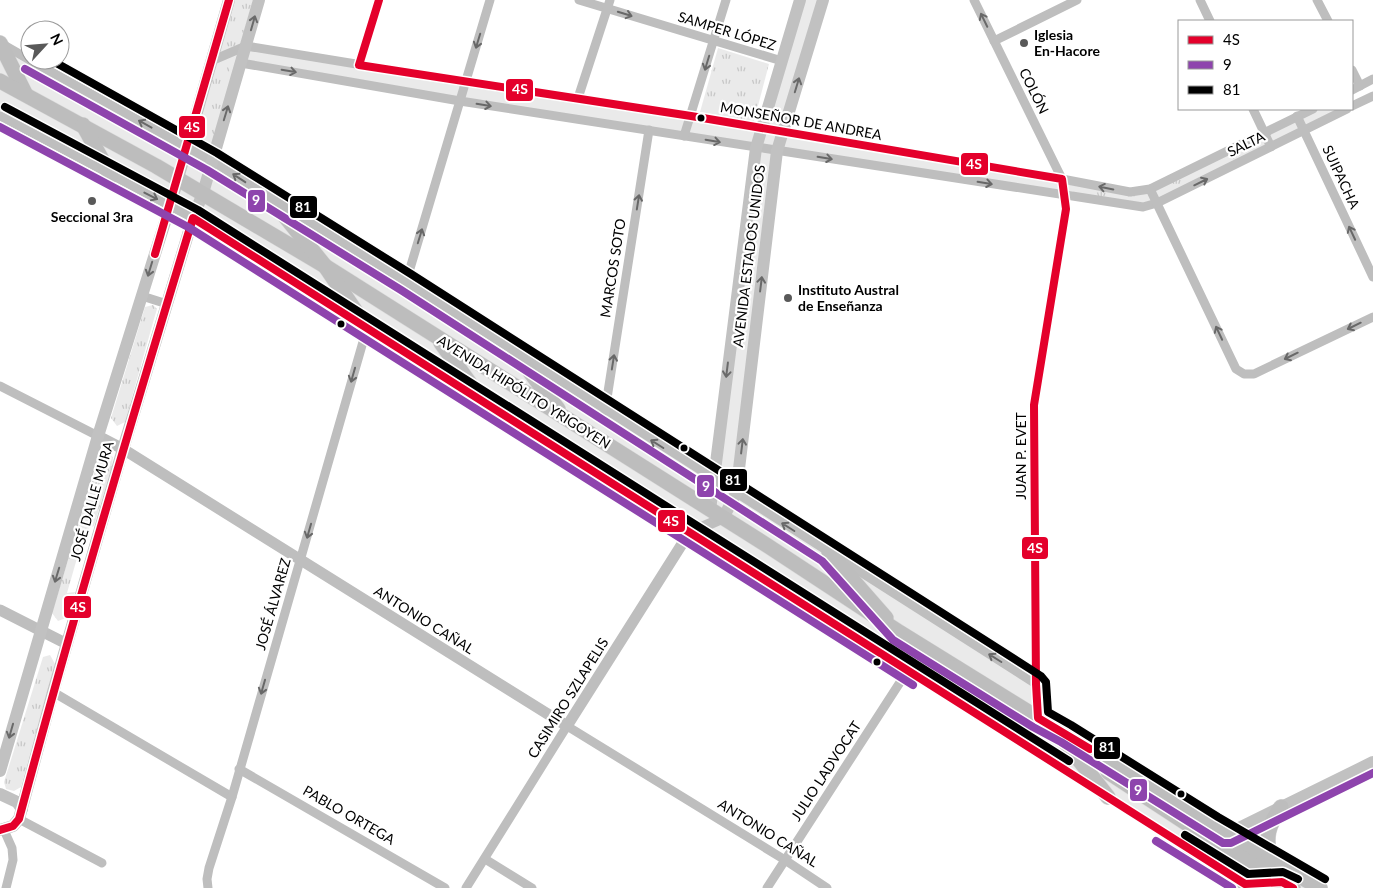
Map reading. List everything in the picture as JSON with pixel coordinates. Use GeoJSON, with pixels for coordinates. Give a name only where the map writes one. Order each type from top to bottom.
{"type":"FeatureCollection","features":[{"type":"Feature","properties":{"kind":"highway"},"geometry":{"type":"LineString","coordinates":[[0,43],[25,93]]}},
{"type":"Feature","properties":{"kind":"highway","name":"AVENIDA HIPÓLITO YRIGOYEN"},"geometry":{"type":"LineString","coordinates":[[0,81],[178,178],[325,266],[899,632],[1038,718],[1066,733],[1287,885]]}},
{"type":"Feature","properties":{"kind":"highway"},"geometry":{"type":"LineString","coordinates":[[83,125],[111,176]]}},
{"type":"Feature","properties":{"kind":"highway"},"geometry":{"type":"LineString","coordinates":[[271,199],[325,266],[366,328]]}},
{"type":"Feature","properties":{"kind":"highway"},"geometry":{"type":"LineString","coordinates":[[438,338],[484,403]]}},
{"type":"Feature","properties":{"kind":"highway"},"geometry":{"type":"LineString","coordinates":[[515,352],[566,418]]}},
{"type":"Feature","properties":{"kind":"highway"},"geometry":{"type":"LineString","coordinates":[[829,553],[899,632]]}},
{"type":"Feature","properties":{"kind":"highway"},"geometry":{"type":"LineString","coordinates":[[908,670],[957,668]]}},
{"type":"Feature","properties":{"kind":"highway","name":"AVENIDA HIPÓLITO YRIGOYEN"},"geometry":{"type":"LineString","coordinates":[[1038,718],[1065,742],[1224,840],[1270,859],[1320,888]]}},
{"type":"Feature","properties":{"kind":"highway"},"geometry":{"type":"LineString","coordinates":[[1065,742],[1108,797]]}},
{"type":"Feature","properties":{"kind":"highway"},"geometry":{"type":"LineString","coordinates":[[1270,859],[1267,840],[1268,831],[1272,820],[1281,808]]}},
{"type":"Feature","properties":{"kind":"highway"},"geometry":{"type":"LineString","coordinates":[[1190,850],[1203,851],[1224,840]]}},
{"type":"Feature","properties":{"kind":"highway"},"geometry":{"type":"LineString","coordinates":[[1245,884],[1287,885]]}},
{"type":"Feature","properties":{"kind":"main road","name":"JOSÉ DALLE MURA"},"geometry":{"type":"LineString","coordinates":[[0,771],[98,436],[170,206],[229,0]]}},
{"type":"Feature","properties":{"kind":"main road","name":"JOSÉ DALLE MURA"},"geometry":{"type":"LineString","coordinates":[[20,814],[123,449],[193,218],[203,193],[259,0]]}},
{"type":"Feature","properties":{"kind":"main road","name":"AVENIDA ESTADOS UNIDOS"},"geometry":{"type":"LineString","coordinates":[[710,510],[756,148],[800,0]]}},
{"type":"Feature","properties":{"kind":"main road","name":"AVENIDA ESTADOS UNIDOS"},"geometry":{"type":"LineString","coordinates":[[723,518],[736,494],[777,151],[823,0]]}},
{"type":"Feature","properties":{"kind":"main road"},"geometry":{"type":"LineString","coordinates":[[1224,840],[1281,808],[1373,762]]}},
{"type":"Feature","properties":{"kind":"main road"},"geometry":{"type":"LineString","coordinates":[[0,794],[18,802],[20,814],[13,826],[2,830]]}},
{"type":"Feature","properties":{"kind":"street"},"geometry":{"type":"LineString","coordinates":[[359,65],[379,0]]}},
{"type":"Feature","properties":{"kind":"street"},"geometry":{"type":"LineString","coordinates":[[406,282],[490,0]]}},
{"type":"Feature","properties":{"kind":"street","name":"SAMPER LÓPEZ"},"geometry":{"type":"LineString","coordinates":[[579,0],[609,4],[714,42],[782,62]]}},
{"type":"Feature","properties":{"kind":"street"},"geometry":{"type":"LineString","coordinates":[[684,136],[726,0]]}},
{"type":"Feature","properties":{"kind":"street","name":"COLÓN"},"geometry":{"type":"LineString","coordinates":[[974,0],[1062,179],[1065,195]]}},
{"type":"Feature","properties":{"kind":"street"},"geometry":{"type":"LineString","coordinates":[[994,40],[1076,0]]}},
{"type":"Feature","properties":{"kind":"street"},"geometry":{"type":"LineString","coordinates":[[1200,0],[1210,20]]}},
{"type":"Feature","properties":{"kind":"street"},"geometry":{"type":"LineString","coordinates":[[1317,0],[1327,20]]}},
{"type":"Feature","properties":{"kind":"street"},"geometry":{"type":"LineString","coordinates":[[578,98],[609,4]]}},
{"type":"Feature","properties":{"kind":"street"},"geometry":{"type":"LineString","coordinates":[[0,43],[20,54]]}},
{"type":"Feature","properties":{"kind":"street"},"geometry":{"type":"LineString","coordinates":[[211,61],[246,46]]}},
{"type":"Feature","properties":{"kind":"street","name":"MONSEÑOR DE ANDREA"},"geometry":{"type":"LineString","coordinates":[[246,46],[691,116],[1153,196]]}},
{"type":"Feature","properties":{"kind":"street"},"geometry":{"type":"LineString","coordinates":[[241,63],[460,101],[1143,207],[1153,196],[1236,370],[1244,374],[1254,374],[1373,317]]}},
{"type":"Feature","properties":{"kind":"street"},"geometry":{"type":"LineString","coordinates":[[48,70],[212,160],[1036,684]]}},
{"type":"Feature","properties":{"kind":"street"},"geometry":{"type":"LineString","coordinates":[[1353,74],[1356,88],[1373,80]]}},
{"type":"Feature","properties":{"kind":"street"},"geometry":{"type":"LineString","coordinates":[[1353,106],[1373,96]]}},
{"type":"Feature","properties":{"kind":"street"},"geometry":{"type":"LineString","coordinates":[[1253,110],[1272,147]]}},
{"type":"Feature","properties":{"kind":"street","name":"SALTA"},"geometry":{"type":"LineString","coordinates":[[1153,196],[1264,132],[1311,110]]}},
{"type":"Feature","properties":{"kind":"street","name":"SALTA"},"geometry":{"type":"LineString","coordinates":[[1153,196],[1272,147],[1345,110]]}},
{"type":"Feature","properties":{"kind":"street"},"geometry":{"type":"LineString","coordinates":[[0,116],[193,218],[484,403],[694,532],[1245,884]]}},
{"type":"Feature","properties":{"kind":"street","name":"SUIPACHA"},"geometry":{"type":"LineString","coordinates":[[1297,116],[1373,277]]}},
{"type":"Feature","properties":{"kind":"street","name":"MARCOS SOTO"},"geometry":{"type":"LineString","coordinates":[[605,410],[649,130]]}},
{"type":"Feature","properties":{"kind":"street","name":"JUAN P. EVET"},"geometry":{"type":"LineString","coordinates":[[1038,718],[1036,684],[1034,405],[1066,209],[1065,195]]}},
{"type":"Feature","properties":{"kind":"street"},"geometry":{"type":"LineString","coordinates":[[142,296],[167,304]]}},
{"type":"Feature","properties":{"kind":"street","name":"JOSÉ ÁLVAREZ"},"geometry":{"type":"LineString","coordinates":[[208,888],[209,868],[232,797],[366,328]]}},
{"type":"Feature","properties":{"kind":"street","name":"ANTONIO CAÑAL"},"geometry":{"type":"LineString","coordinates":[[0,386],[123,449],[300,561],[785,860],[827,888]]}},
{"type":"Feature","properties":{"kind":"street","name":"CASIMIRO SZLAPELIS"},"geometry":{"type":"LineString","coordinates":[[466,888],[568,726],[710,510]]}},
{"type":"Feature","properties":{"kind":"street"},"geometry":{"type":"LineString","coordinates":[[694,532],[723,518]]}},
{"type":"Feature","properties":{"kind":"street"},"geometry":{"type":"LineString","coordinates":[[0,610],[67,644]]}},
{"type":"Feature","properties":{"kind":"street","name":"JULIO LADVOCAT"},"geometry":{"type":"LineString","coordinates":[[768,888],[908,670]]}},
{"type":"Feature","properties":{"kind":"street"},"geometry":{"type":"LineString","coordinates":[[53,692],[232,797]]}},
{"type":"Feature","properties":{"kind":"street","name":"PABLO ORTEGA"},"geometry":{"type":"LineString","coordinates":[[239,769],[445,888]]}},
{"type":"Feature","properties":{"kind":"street"},"geometry":{"type":"LineString","coordinates":[[20,814],[102,863]]}},
{"type":"Feature","properties":{"kind":"street"},"geometry":{"type":"LineString","coordinates":[[2,830],[12,848],[13,860],[6,888]]}},
{"type":"Feature","properties":{"kind":"street"},"geometry":{"type":"LineString","coordinates":[[485,858],[532,888]]}},
{"type":"Feature","properties":{"kind":"green space"},"geometry":{"type":"Polygon","coordinates":[[[234,0],[253,0],[241,42],[236,50],[220,51],[234,0]]]}},
{"type":"Feature","properties":{"kind":"green space"},"geometry":{"type":"Polygon","coordinates":[[[800,0],[823,0],[783,131],[1130,192],[1150,189],[1311,110],[1345,110],[1157,203],[777,151],[736,494],[1036,684],[1038,719],[1320,888],[1245,884],[193,218],[0,116],[0,43],[20,54],[20,70],[49,70],[187,147],[219,35],[246,46],[762,129],[800,0]],[[241,63],[212,160],[713,479],[756,148],[241,63]]]}},
{"type":"Feature","properties":{"kind":"green space"},"geometry":{"type":"Polygon","coordinates":[[[718,48],[769,64],[754,121],[700,112],[718,48]]]}},
{"type":"Feature","properties":{"kind":"green space"},"geometry":{"type":"Polygon","coordinates":[[[218,64],[228,66],[230,72],[211,145],[194,137],[210,70],[218,64]]]}},
{"type":"Feature","properties":{"kind":"green space"},"geometry":{"type":"Polygon","coordinates":[[[1249,143],[1252,149],[1171,191],[1167,184],[1249,143]]]}},
{"type":"Feature","properties":{"kind":"green space"},"geometry":{"type":"Polygon","coordinates":[[[1073,184],[1145,193],[1149,201],[1142,204],[1073,194],[1073,184]]]}},
{"type":"Feature","properties":{"kind":"green space"},"geometry":{"type":"Polygon","coordinates":[[[153,305],[157,309],[125,422],[117,426],[111,418],[145,307],[153,305]]]}},
{"type":"Feature","properties":{"kind":"green space"},"geometry":{"type":"Polygon","coordinates":[[[105,453],[113,457],[112,466],[94,526],[89,528],[84,534],[67,593],[75,592],[66,618],[58,621],[52,613],[99,457],[105,453]]]}},
{"type":"Feature","properties":{"kind":"green space"},"geometry":{"type":"Polygon","coordinates":[[[50,655],[55,664],[21,787],[14,791],[6,789],[4,782],[43,657],[50,655]]]}},
{"type":"Feature","properties":{"kind":"transit line","name":"4S"},"geometry":{"type":"LineString","coordinates":[[155,254],[229,0]]}},
{"type":"Feature","properties":{"kind":"transit line","name":"4S"},"geometry":{"type":"LineString","coordinates":[[379,0],[359,65],[691,116],[1062,179],[1066,209],[1034,405],[1036,684],[1038,718],[1090,749]]}},
{"type":"Feature","properties":{"kind":"transit line","name":"9"},"geometry":{"type":"LineString","coordinates":[[27,70],[207,170],[401,290],[822,561],[893,640],[1223,843],[1231,843],[1373,773]]}},
{"type":"Feature","properties":{"kind":"transit line","name":"81"},"geometry":{"type":"LineString","coordinates":[[69,70],[217,153],[411,274],[1041,676],[1046,682],[1048,712],[1218,817],[1325,879]]}},
{"type":"Feature","properties":{"kind":"transit line","name":"81"},"geometry":{"type":"LineString","coordinates":[[5,107],[198,210],[1069,761]]}},
{"type":"Feature","properties":{"kind":"transit line","name":"9"},"geometry":{"type":"LineString","coordinates":[[0,127],[188,227],[913,685]]}},
{"type":"Feature","properties":{"kind":"transit line","name":"4S"},"geometry":{"type":"LineString","coordinates":[[0,830],[13,826],[19,819],[103,518],[193,218],[1245,884],[1282,882],[1293,888]]}},
{"type":"Feature","properties":{"kind":"transit line","name":"81"},"geometry":{"type":"LineString","coordinates":[[1185,835],[1248,874],[1283,872],[1298,879]]}},
{"type":"Feature","properties":{"kind":"transit line","name":"9"},"geometry":{"type":"LineString","coordinates":[[1156,841],[1232,888]]}},
{"type":"Feature","properties":{"kind":"place","name":"Iglesia En-Hacore"},"geometry":{"type":"Point","coordinates":[1024,43]}},
{"type":"Feature","properties":{"kind":"place","name":"Seccional 3ra"},"geometry":{"type":"Point","coordinates":[92,201]}},
{"type":"Feature","properties":{"kind":"place","name":"Instituto Austral de Enseñanza"},"geometry":{"type":"Point","coordinates":[788,298]}}]}
